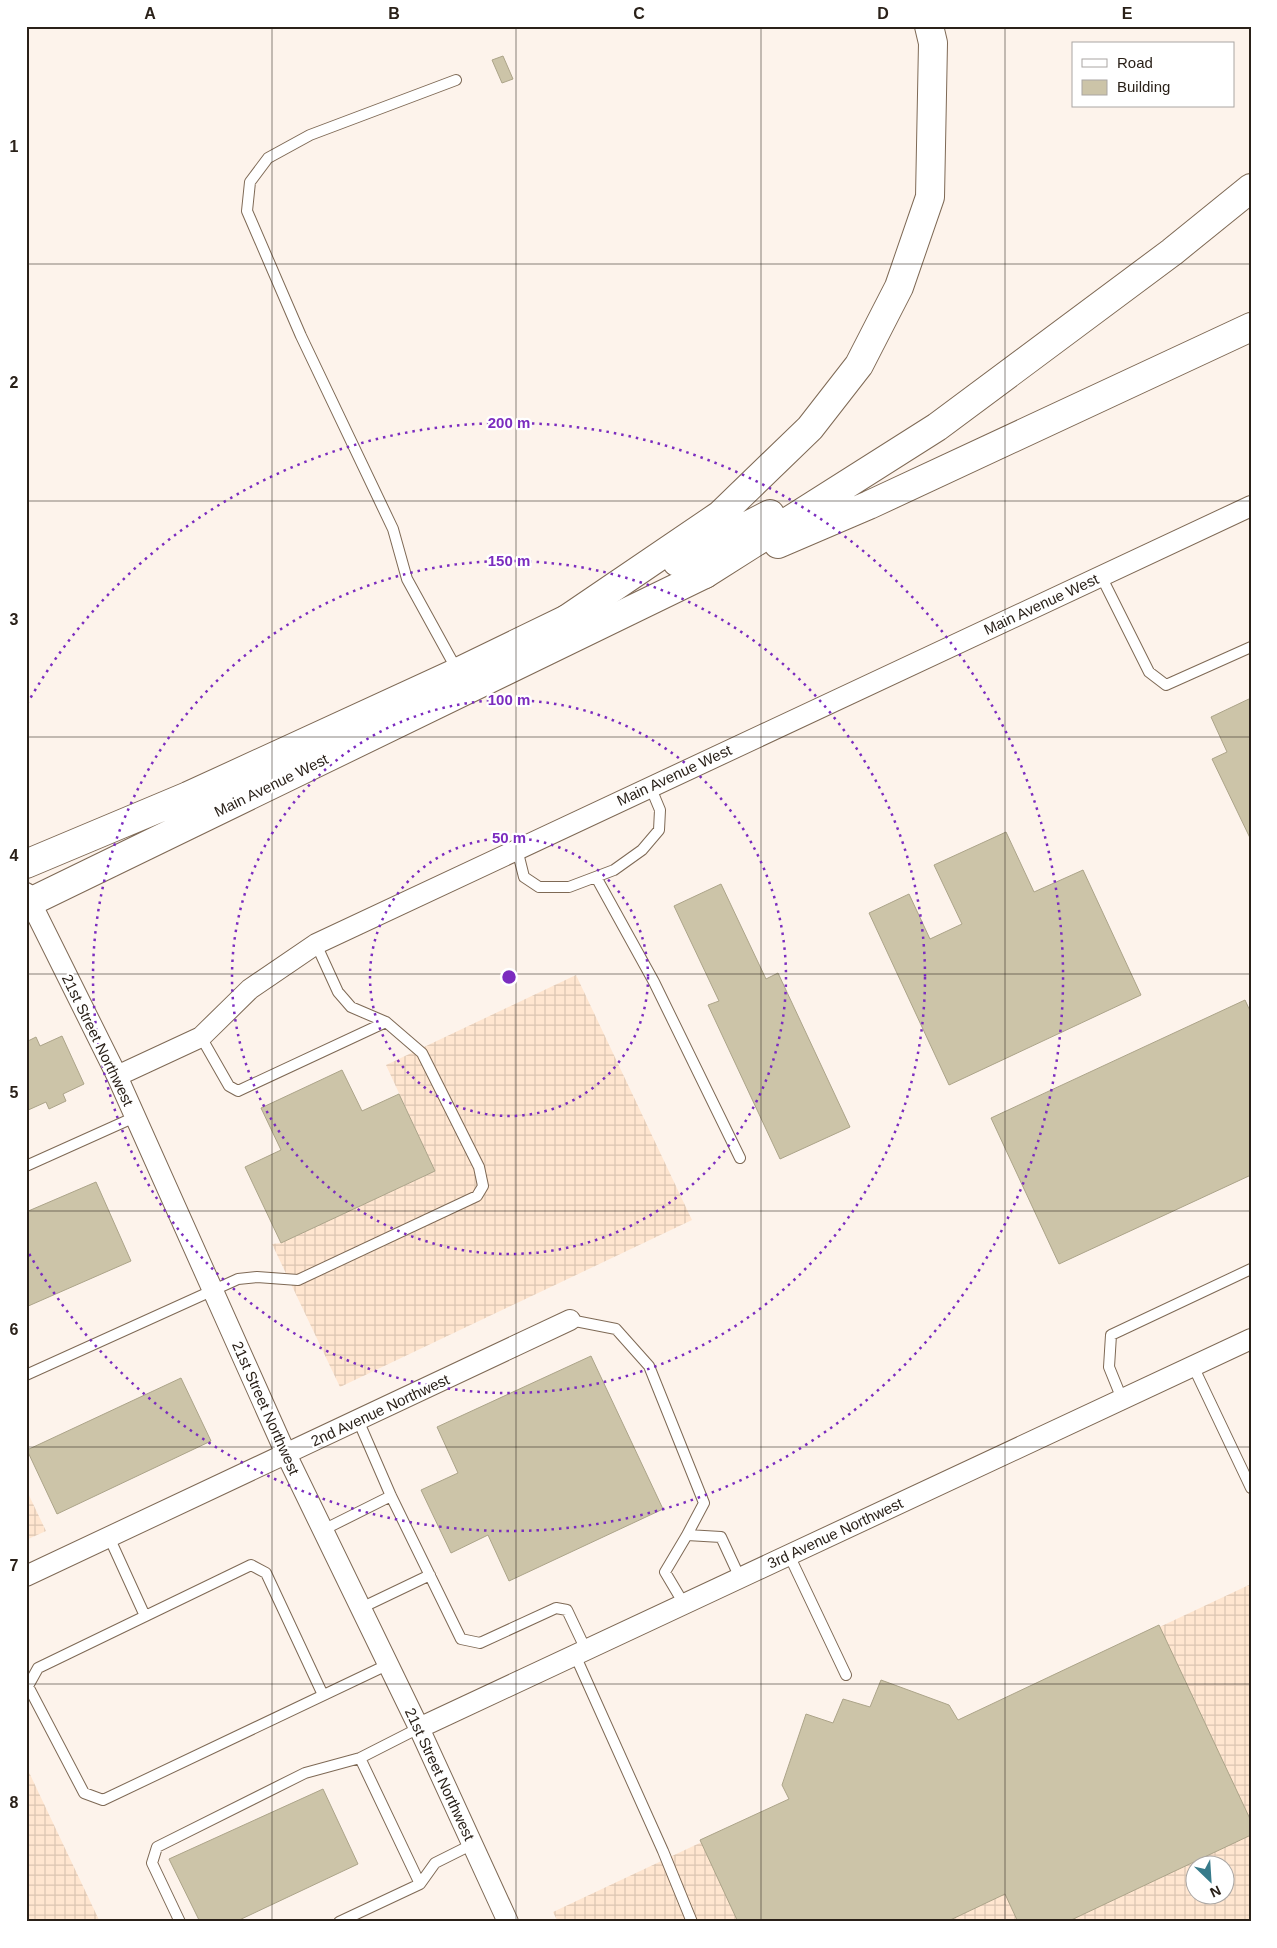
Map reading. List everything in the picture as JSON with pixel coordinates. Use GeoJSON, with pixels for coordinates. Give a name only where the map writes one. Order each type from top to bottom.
{"type":"FeatureCollection","features":[{"type":"Feature","properties":{"kind":"main road"},"geometry":{"type":"LineString","coordinates":[[567,619],[720,515],[810,428],[859,365],[899,287],[930,197],[933,43],[928,26]]}},
{"type":"Feature","properties":{"kind":"main road"},"geometry":{"type":"LineString","coordinates":[[705,574],[938,427],[1172,252],[1251,188]]}},
{"type":"Feature","properties":{"kind":"main road"},"geometry":{"type":"LineString","coordinates":[[705,574],[869,505],[1251,327]]}},
{"type":"Feature","properties":{"kind":"main road"},"geometry":{"type":"LineString","coordinates":[[567,619],[938,427]]}},
{"type":"Feature","properties":{"kind":"main road","name":"Main Avenue West"},"geometry":{"type":"LineString","coordinates":[[28,900],[705,574]]}},
{"type":"Feature","properties":{"kind":"main road","name":"Main Avenue West"},"geometry":{"type":"LineString","coordinates":[[26,864],[188,796],[458,672],[567,619]]}},
{"type":"Feature","properties":{"kind":"street","name":"Main Avenue West"},"geometry":{"type":"LineString","coordinates":[[117,1076],[201,1037],[250,989],[316,944],[1251,506]]}},
{"type":"Feature","properties":{"kind":"street","name":"21st Street Northwest"},"geometry":{"type":"LineString","coordinates":[[28,900],[117,1076],[286,1454],[419,1728],[508,1922]]}},
{"type":"Feature","properties":{"kind":"street","name":"2nd Avenue Northwest"},"geometry":{"type":"LineString","coordinates":[[26,1576],[570,1320]]}},
{"type":"Feature","properties":{"kind":"street","name":"3rd Avenue Northwest"},"geometry":{"type":"LineString","coordinates":[[419,1728],[1251,1339]]}},
{"type":"Feature","properties":{"kind":"lane"},"geometry":{"type":"LineString","coordinates":[[456,80],[310,135],[268,158],[250,182],[247,211],[301,336],[393,529],[407,579],[458,672]]}},
{"type":"Feature","properties":{"kind":"lane"},"geometry":{"type":"LineString","coordinates":[[1101,576],[1148,672],[1166,686],[1251,647]]}},
{"type":"Feature","properties":{"kind":"lane"},"geometry":{"type":"LineString","coordinates":[[517,849],[524,877],[539,887],[570,887],[614,870],[642,850],[659,830],[660,810],[650,786]]}},
{"type":"Feature","properties":{"kind":"lane"},"geometry":{"type":"LineString","coordinates":[[596,877],[654,982],[740,1158]]}},
{"type":"Feature","properties":{"kind":"lane"},"geometry":{"type":"LineString","coordinates":[[26,1375],[212,1289],[238,1279],[257,1277],[298,1280],[477,1196],[483,1186],[479,1168],[422,1053],[386,1022],[350,1007],[338,992],[316,944]]}},
{"type":"Feature","properties":{"kind":"lane"},"geometry":{"type":"LineString","coordinates":[[201,1037],[229,1086],[238,1091],[386,1022]]}},
{"type":"Feature","properties":{"kind":"lane"},"geometry":{"type":"LineString","coordinates":[[26,1166],[135,1117]]}},
{"type":"Feature","properties":{"kind":"lane"},"geometry":{"type":"LineString","coordinates":[[1122,1399],[1109,1367],[1111,1335],[1251,1269]]}},
{"type":"Feature","properties":{"kind":"lane"},"geometry":{"type":"LineString","coordinates":[[570,1320],[616,1329],[649,1366],[704,1503],[665,1572],[684,1604]]}},
{"type":"Feature","properties":{"kind":"lane"},"geometry":{"type":"LineString","coordinates":[[1193,1366],[1251,1488]]}},
{"type":"Feature","properties":{"kind":"lane"},"geometry":{"type":"LineString","coordinates":[[358,1420],[392,1496],[461,1639],[480,1643],[556,1608],[567,1610],[581,1652],[692,1922]]}},
{"type":"Feature","properties":{"kind":"lane"},"geometry":{"type":"LineString","coordinates":[[323,1530],[392,1496]]}},
{"type":"Feature","properties":{"kind":"lane"},"geometry":{"type":"LineString","coordinates":[[687,1535],[721,1537],[740,1578]]}},
{"type":"Feature","properties":{"kind":"lane"},"geometry":{"type":"LineString","coordinates":[[109,1537],[145,1616]]}},
{"type":"Feature","properties":{"kind":"lane"},"geometry":{"type":"LineString","coordinates":[[789,1555],[846,1675]]}},
{"type":"Feature","properties":{"kind":"lane"},"geometry":{"type":"LineString","coordinates":[[324,1695],[266,1572],[251,1565],[38,1668],[28,1686],[84,1793],[102,1800],[324,1695],[388,1664]]}},
{"type":"Feature","properties":{"kind":"lane"},"geometry":{"type":"LineString","coordinates":[[361,1608],[430,1575]]}},
{"type":"Feature","properties":{"kind":"lane"},"geometry":{"type":"LineString","coordinates":[[180,1922],[152,1862],[157,1847],[305,1773],[360,1758],[419,1728]]}},
{"type":"Feature","properties":{"kind":"lane"},"geometry":{"type":"LineString","coordinates":[[360,1758],[420,1884]]}},
{"type":"Feature","properties":{"kind":"lane"},"geometry":{"type":"LineString","coordinates":[[339,1922],[420,1884],[435,1862],[473,1844]]}},
{"type":"Feature","properties":{"kind":"shaded area"},"geometry":{"type":"Polygon","coordinates":[[[576,975],[692,1220],[340,1387],[272,1244],[281,1243],[435,1171],[386,1065],[576,975]]]}},
{"type":"Feature","properties":{"kind":"shaded area"},"geometry":{"type":"Polygon","coordinates":[[[26,1489],[46,1531],[26,1540],[26,1489]]]}},
{"type":"Feature","properties":{"kind":"shaded area"},"geometry":{"type":"Polygon","coordinates":[[[1251,1584],[1251,1922],[558,1922],[553,1912],[1251,1584]]]}},
{"type":"Feature","properties":{"kind":"shaded area"},"geometry":{"type":"Polygon","coordinates":[[[26,1766],[100,1922],[26,1922],[26,1766]]]}},
{"type":"Feature","properties":{"kind":"building"},"geometry":{"type":"Polygon","coordinates":[[[503,56],[513,79],[502,83],[492,60],[503,56]]]}},
{"type":"Feature","properties":{"kind":"building"},"geometry":{"type":"Polygon","coordinates":[[[1251,698],[1251,840],[1212,759],[1227,752],[1211,717],[1251,698]]]}},
{"type":"Feature","properties":{"kind":"building"},"geometry":{"type":"Polygon","coordinates":[[[1006,832],[1034,892],[1083,870],[1141,995],[949,1085],[869,913],[909,894],[930,939],[962,924],[934,865],[1006,832]]]}},
{"type":"Feature","properties":{"kind":"building"},"geometry":{"type":"Polygon","coordinates":[[[721,884],[766,979],[778,973],[850,1127],[780,1159],[708,1005],[719,1001],[674,906],[721,884]]]}},
{"type":"Feature","properties":{"kind":"building"},"geometry":{"type":"Polygon","coordinates":[[[1245,1000],[1251,1013],[1251,1175],[1059,1264],[991,1118],[1245,1000]]]}},
{"type":"Feature","properties":{"kind":"building"},"geometry":{"type":"Polygon","coordinates":[[[62,1036],[84,1084],[63,1094],[66,1101],[49,1109],[46,1102],[26,1111],[26,1042],[36,1037],[40,1046],[62,1036]]]}},
{"type":"Feature","properties":{"kind":"building"},"geometry":{"type":"Polygon","coordinates":[[[342,1070],[362,1111],[399,1094],[435,1171],[281,1243],[245,1167],[281,1150],[261,1108],[342,1070]]]}},
{"type":"Feature","properties":{"kind":"building"},"geometry":{"type":"Polygon","coordinates":[[[96,1182],[131,1261],[26,1307],[26,1212],[96,1182]]]}},
{"type":"Feature","properties":{"kind":"building"},"geometry":{"type":"Polygon","coordinates":[[[591,1356],[663,1509],[509,1581],[488,1535],[451,1553],[421,1490],[458,1473],[437,1427],[591,1356]]]}},
{"type":"Feature","properties":{"kind":"building"},"geometry":{"type":"Polygon","coordinates":[[[181,1378],[211,1441],[57,1514],[27,1450],[181,1378]]]}},
{"type":"Feature","properties":{"kind":"building"},"geometry":{"type":"Polygon","coordinates":[[[1159,1625],[1251,1821],[1251,1835],[1207,1856],[1184,1856],[1184,1867],[1067,1922],[1018,1922],[1005,1894],[946,1922],[738,1922],[700,1840],[789,1799],[782,1785],[806,1714],[833,1723],[843,1699],[870,1707],[881,1680],[949,1705],[958,1720],[1159,1625]]]}},
{"type":"Feature","properties":{"kind":"building"},"geometry":{"type":"Polygon","coordinates":[[[323,1789],[358,1864],[235,1922],[200,1922],[169,1859],[323,1789]]]}}]}
